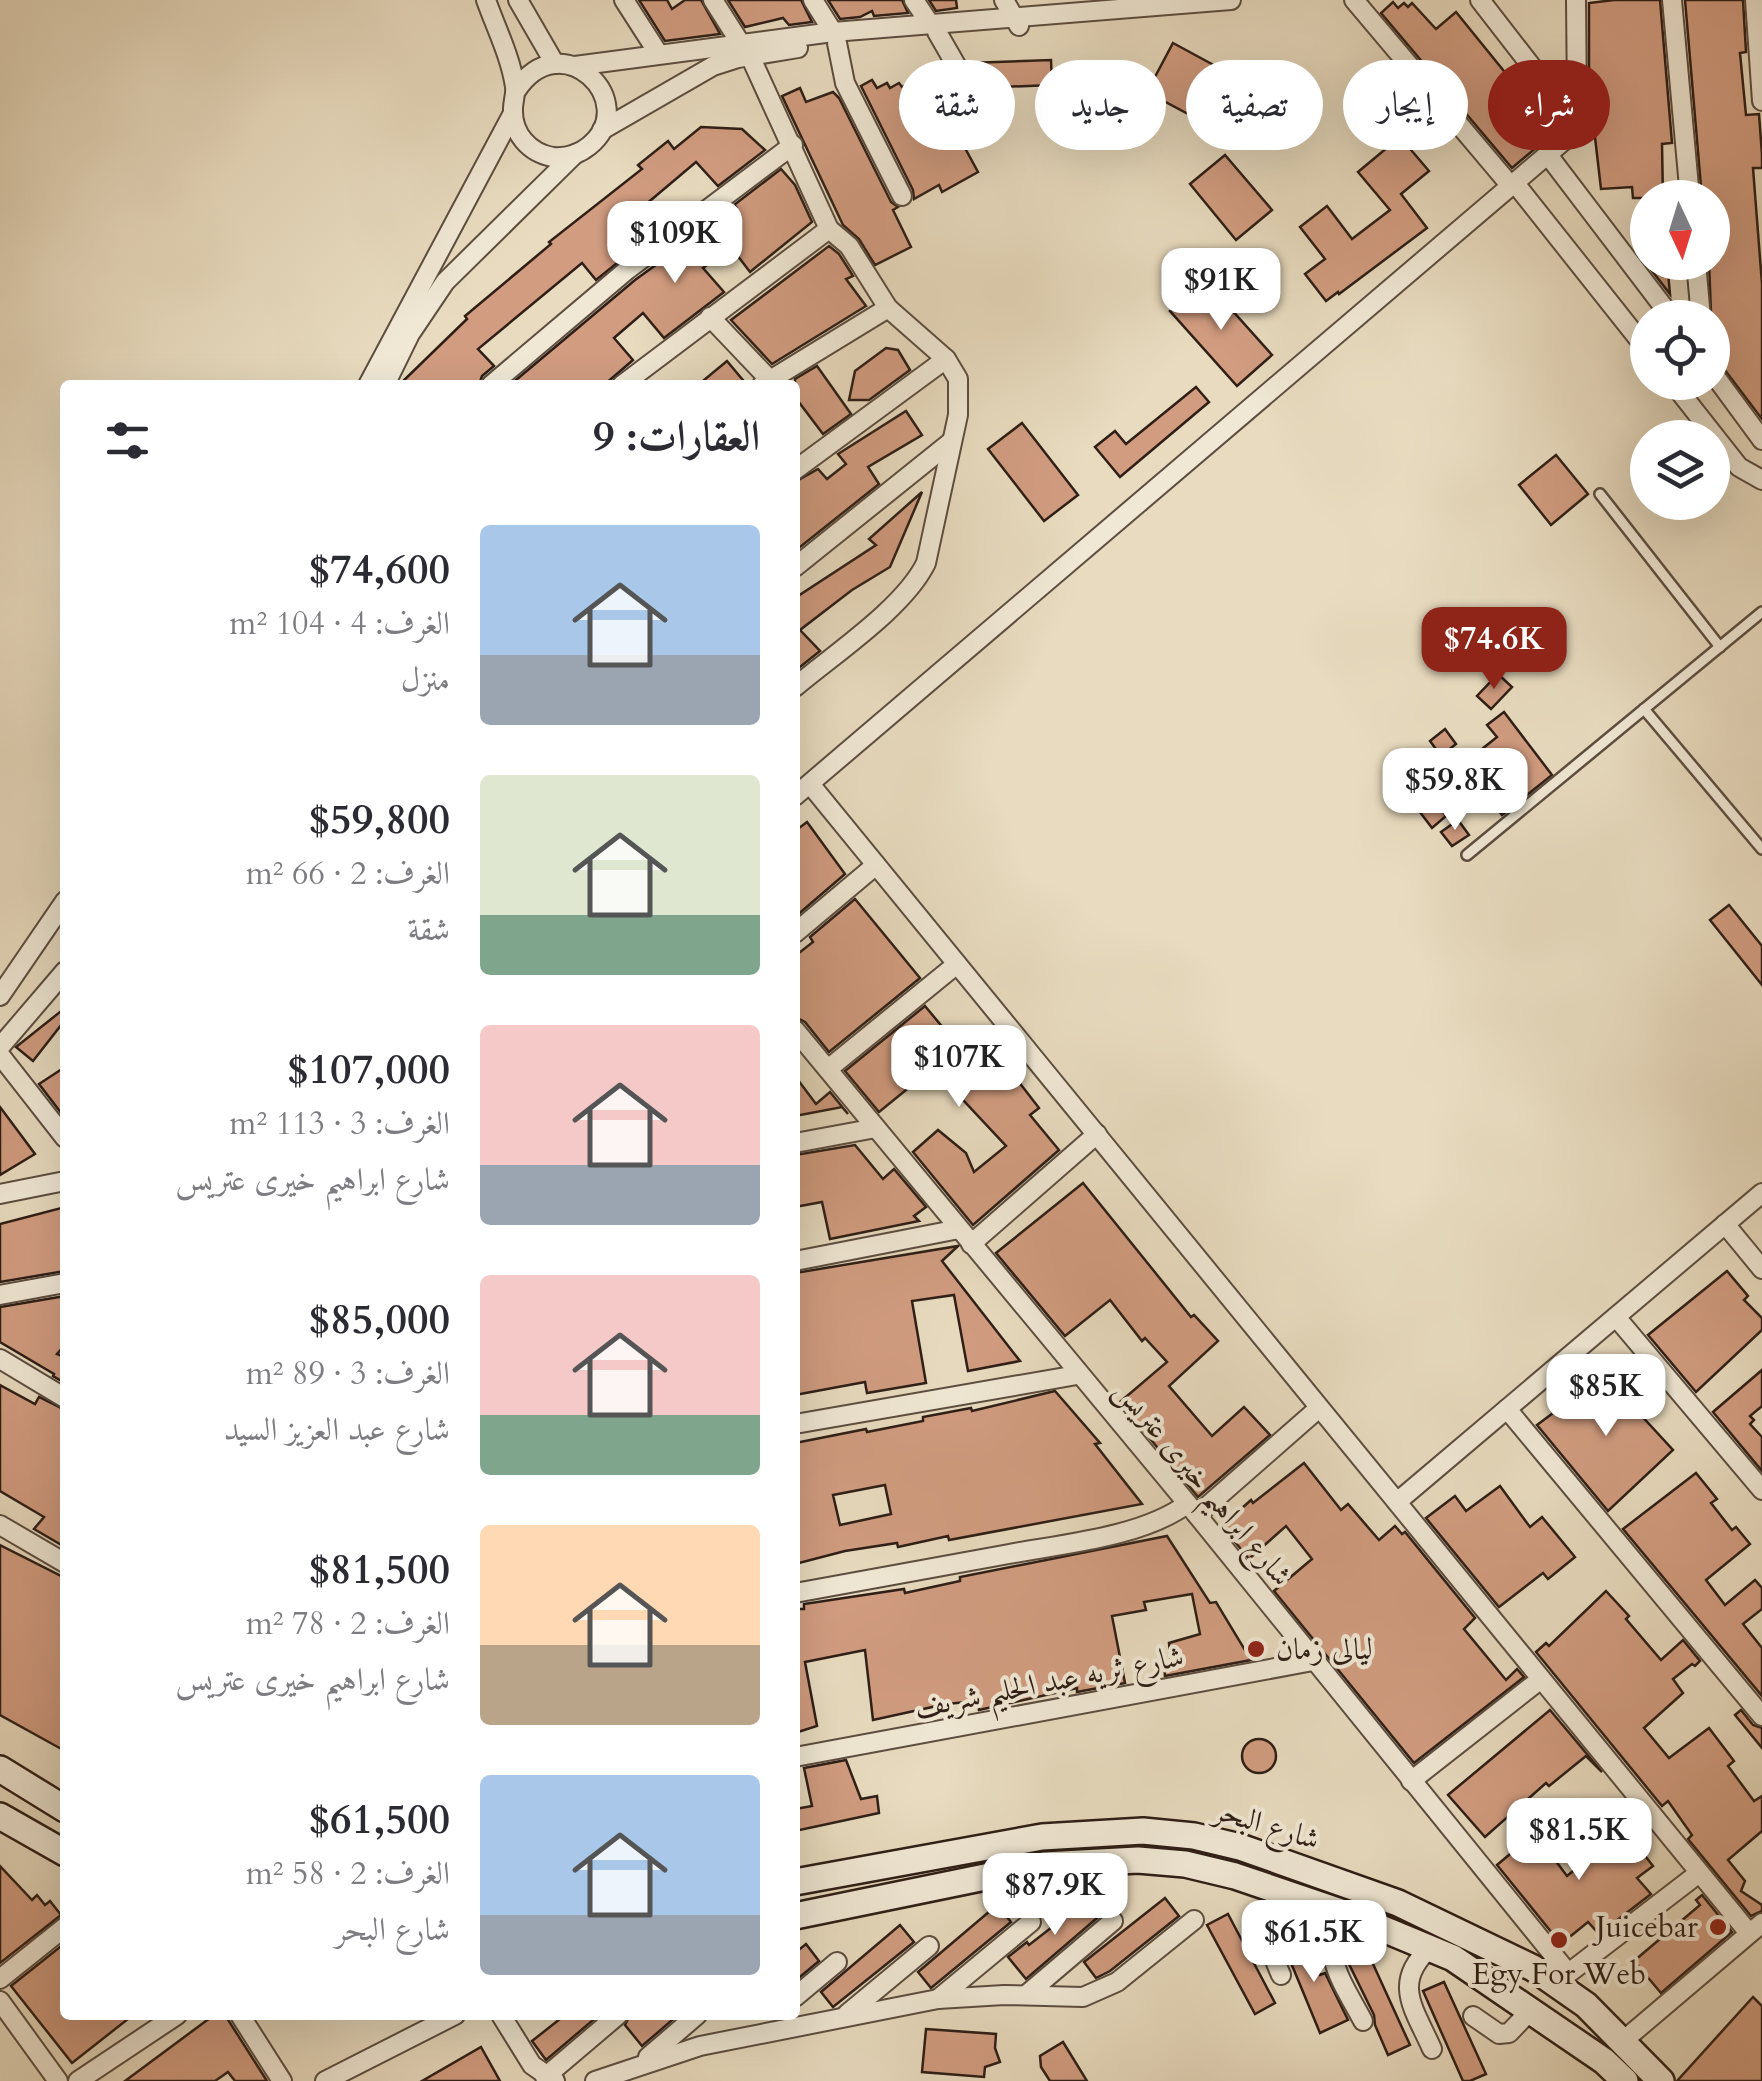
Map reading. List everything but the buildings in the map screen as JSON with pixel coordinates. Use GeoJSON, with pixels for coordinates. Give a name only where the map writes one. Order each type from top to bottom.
{"type":"FeatureCollection","features":[{"type":"Feature","properties":{"kind":"main road"},"geometry":{"type":"LineString","coordinates":[[0,1770],[60,1806]]}},
{"type":"Feature","properties":{"kind":"main road"},"geometry":{"type":"LineString","coordinates":[[0,1816],[60,1850]]}},
{"type":"Feature","properties":{"kind":"main road","name":"شارع البحر"},"geometry":{"type":"LineString","coordinates":[[800,1881],[1059,1835],[1143,1831],[1240,1846],[1398,1903],[1562,1978],[1661,2081]]}},
{"type":"Feature","properties":{"kind":"main road","name":"شارع البحر"},"geometry":{"type":"LineString","coordinates":[[800,1915],[1044,1865],[1091,1860],[1184,1864],[1284,1892],[1430,1948],[1475,1971],[1604,2061],[1626,2081]]}},
{"type":"Feature","properties":{"kind":"main road"},"geometry":{"type":"LineString","coordinates":[[1522,2005],[1517,1980],[1533,1968]]}},
{"type":"Feature","properties":{"kind":"main road"},"geometry":{"type":"LineString","coordinates":[[1566,2035],[1581,2023],[1586,2005]]}},
{"type":"Feature","properties":{"kind":"street"},"geometry":{"type":"LineString","coordinates":[[371,380],[512,114],[516,91],[486,0]]}},
{"type":"Feature","properties":{"kind":"street"},"geometry":{"type":"LineString","coordinates":[[518,0],[555,64]]}},
{"type":"Feature","properties":{"kind":"street"},"geometry":{"type":"LineString","coordinates":[[624,0],[658,53]]}},
{"type":"Feature","properties":{"kind":"street"},"geometry":{"type":"LineString","coordinates":[[714,0],[746,50],[829,230],[849,246],[888,308],[946,359],[958,379],[958,415],[926,563],[915,584],[800,683]]}},
{"type":"Feature","properties":{"kind":"street"},"geometry":{"type":"LineString","coordinates":[[812,0],[835,38],[845,83],[902,196]]}},
{"type":"Feature","properties":{"kind":"street"},"geometry":{"type":"LineString","coordinates":[[914,0],[953,60]]}},
{"type":"Feature","properties":{"kind":"street"},"geometry":{"type":"LineString","coordinates":[[1004,0],[1016,22]]}},
{"type":"Feature","properties":{"kind":"street"},"geometry":{"type":"LineString","coordinates":[[516,91],[532,72],[555,64],[575,66],[658,53],[746,50],[1016,22],[1096,9],[1121,11],[1231,0]]}},
{"type":"Feature","properties":{"kind":"street"},"geometry":{"type":"LineString","coordinates":[[1354,0],[1512,183],[1630,329]]}},
{"type":"Feature","properties":{"kind":"street"},"geometry":{"type":"LineString","coordinates":[[1480,0],[1526,60]]}},
{"type":"Feature","properties":{"kind":"street"},"geometry":{"type":"LineString","coordinates":[[1576,0],[1577,60]]}},
{"type":"Feature","properties":{"kind":"street"},"geometry":{"type":"LineString","coordinates":[[1672,0],[1688,180]]}},
{"type":"Feature","properties":{"kind":"street"},"geometry":{"type":"LineString","coordinates":[[1755,0],[1762,101]]}},
{"type":"Feature","properties":{"kind":"street"},"geometry":{"type":"LineString","coordinates":[[512,114],[520,138],[529,146],[551,156],[575,154],[586,149],[602,130],[746,50]]}},
{"type":"Feature","properties":{"kind":"street"},"geometry":{"type":"LineString","coordinates":[[575,66],[600,87],[606,108],[602,130]]}},
{"type":"Feature","properties":{"kind":"street"},"geometry":{"type":"LineString","coordinates":[[497,380],[627,270],[793,145]]}},
{"type":"Feature","properties":{"kind":"street"},"geometry":{"type":"LineString","coordinates":[[1554,150],[802,790],[876,865],[1699,1873],[1758,1927],[1623,2041]]}},
{"type":"Feature","properties":{"kind":"street"},"geometry":{"type":"LineString","coordinates":[[387,380],[410,334],[444,282],[575,154]]}},
{"type":"Feature","properties":{"kind":"street"},"geometry":{"type":"LineString","coordinates":[[1548,155],[1658,300]]}},
{"type":"Feature","properties":{"kind":"street"},"geometry":{"type":"LineString","coordinates":[[628,380],[829,230]]}},
{"type":"Feature","properties":{"kind":"street"},"geometry":{"type":"LineString","coordinates":[[769,380],[888,308]]}},
{"type":"Feature","properties":{"kind":"street"},"geometry":{"type":"LineString","coordinates":[[710,316],[764,380]]}},
{"type":"Feature","properties":{"kind":"street"},"geometry":{"type":"LineString","coordinates":[[800,466],[946,359]]}},
{"type":"Feature","properties":{"kind":"street"},"geometry":{"type":"LineString","coordinates":[[1730,396],[1762,440]]}},
{"type":"Feature","properties":{"kind":"street"},"geometry":{"type":"LineString","coordinates":[[1686,400],[1739,468],[1762,480]]}},
{"type":"Feature","properties":{"kind":"street"},"geometry":{"type":"LineString","coordinates":[[800,564],[952,441]]}},
{"type":"Feature","properties":{"kind":"street"},"geometry":{"type":"LineString","coordinates":[[800,929],[876,865]]}},
{"type":"Feature","properties":{"kind":"street"},"geometry":{"type":"LineString","coordinates":[[0,996],[60,909]]}},
{"type":"Feature","properties":{"kind":"street"},"geometry":{"type":"LineString","coordinates":[[828,1070],[957,964]]}},
{"type":"Feature","properties":{"kind":"street"},"geometry":{"type":"LineString","coordinates":[[60,979],[0,1051],[60,1131]]}},
{"type":"Feature","properties":{"kind":"street","name":"شارع ابراهيم خيرى عتريس"},"geometry":{"type":"LineString","coordinates":[[800,1037],[1192,1509],[1411,1781],[1562,1978]]}},
{"type":"Feature","properties":{"kind":"street"},"geometry":{"type":"LineString","coordinates":[[800,1142],[876,1128]]}},
{"type":"Feature","properties":{"kind":"street"},"geometry":{"type":"LineString","coordinates":[[800,1260],[965,1236],[1097,1134]]}},
{"type":"Feature","properties":{"kind":"street"},"geometry":{"type":"LineString","coordinates":[[0,1194],[60,1182]]}},
{"type":"Feature","properties":{"kind":"street"},"geometry":{"type":"LineString","coordinates":[[1397,1502],[1762,1193]]}},
{"type":"Feature","properties":{"kind":"street"},"geometry":{"type":"LineString","coordinates":[[1725,1224],[1762,1269]]}},
{"type":"Feature","properties":{"kind":"street"},"geometry":{"type":"LineString","coordinates":[[0,1295],[60,1283]]}},
{"type":"Feature","properties":{"kind":"street"},"geometry":{"type":"LineString","coordinates":[[1616,1317],[1762,1490]]}},
{"type":"Feature","properties":{"kind":"street"},"geometry":{"type":"LineString","coordinates":[[0,1360],[60,1395]]}},
{"type":"Feature","properties":{"kind":"street"},"geometry":{"type":"LineString","coordinates":[[800,1423],[1077,1374]]}},
{"type":"Feature","properties":{"kind":"street"},"geometry":{"type":"LineString","coordinates":[[800,1592],[1080,1541],[1192,1509],[1319,1408]]}},
{"type":"Feature","properties":{"kind":"street"},"geometry":{"type":"LineString","coordinates":[[1507,1409],[1762,1716]]}},
{"type":"Feature","properties":{"kind":"street"},"geometry":{"type":"LineString","coordinates":[[0,1525],[60,1560]]}},
{"type":"Feature","properties":{"kind":"street","name":"شارع ثريه عبد الحليم شريف"},"geometry":{"type":"LineString","coordinates":[[800,1757],[1313,1661]]}},
{"type":"Feature","properties":{"kind":"street"},"geometry":{"type":"LineString","coordinates":[[1411,1781],[1541,1679]]}},
{"type":"Feature","properties":{"kind":"street"},"geometry":{"type":"LineString","coordinates":[[1562,1978],[1699,1873]]}},
{"type":"Feature","properties":{"kind":"street"},"geometry":{"type":"LineString","coordinates":[[1280,1975],[1268,1948],[1266,1932],[1269,1915],[1284,1892]]}},
{"type":"Feature","properties":{"kind":"street"},"geometry":{"type":"LineString","coordinates":[[1347,1914],[1337,1924],[1330,1952],[1363,2021]]}},
{"type":"Feature","properties":{"kind":"street"},"geometry":{"type":"LineString","coordinates":[[1026,1995],[1114,1920]]}},
{"type":"Feature","properties":{"kind":"street"},"geometry":{"type":"LineString","coordinates":[[595,2081],[640,2064],[749,2036],[938,2000],[1026,1995],[1083,1997],[1104,1990],[1194,1920]]}},
{"type":"Feature","properties":{"kind":"street"},"geometry":{"type":"LineString","coordinates":[[938,2000],[1031,1922]]}},
{"type":"Feature","properties":{"kind":"street"},"geometry":{"type":"LineString","coordinates":[[0,1979],[60,1931]]}},
{"type":"Feature","properties":{"kind":"street"},"geometry":{"type":"LineString","coordinates":[[843,2018],[929,1946]]}},
{"type":"Feature","properties":{"kind":"street"},"geometry":{"type":"LineString","coordinates":[[1430,1948],[1412,1968],[1407,1982],[1408,1996],[1432,2049]]}},
{"type":"Feature","properties":{"kind":"street"},"geometry":{"type":"LineString","coordinates":[[800,1994],[837,1962]]}},
{"type":"Feature","properties":{"kind":"street"},"geometry":{"type":"LineString","coordinates":[[0,2000],[58,2081]]}},
{"type":"Feature","properties":{"kind":"street"},"geometry":{"type":"LineString","coordinates":[[1473,2016],[1499,2034],[1509,2033],[1522,2005]]}},
{"type":"Feature","properties":{"kind":"street"},"geometry":{"type":"LineString","coordinates":[[78,2081],[170,2020]]}},
{"type":"Feature","properties":{"kind":"street"},"geometry":{"type":"LineString","coordinates":[[243,2020],[282,2081]]}},
{"type":"Feature","properties":{"kind":"street"},"geometry":{"type":"LineString","coordinates":[[325,2081],[445,2020]]}},
{"type":"Feature","properties":{"kind":"street"},"geometry":{"type":"LineString","coordinates":[[504,2020],[532,2065],[550,2079],[613,2020]]}},
{"type":"Feature","properties":{"kind":"street"},"geometry":{"type":"LineString","coordinates":[[640,2064],[691,2020]]}},
{"type":"Feature","properties":{"kind":"street"},"geometry":{"type":"LineString","coordinates":[[749,2036],[768,2020]]}},
{"type":"Feature","properties":{"kind":"lane"},"geometry":{"type":"LineString","coordinates":[[1600,494],[1720,646]]}},
{"type":"Feature","properties":{"kind":"lane"},"geometry":{"type":"LineString","coordinates":[[1467,854],[1762,612]]}},
{"type":"Feature","properties":{"kind":"lane"},"geometry":{"type":"LineString","coordinates":[[1644,709],[1762,849]]}},
{"type":"Feature","properties":{"kind":"place","name":"ليالى زمان"},"geometry":{"type":"Point","coordinates":[1256,1649]}},
{"type":"Feature","properties":{"kind":"place","name":"Juicebar"},"geometry":{"type":"Point","coordinates":[1718,1927]}},
{"type":"Feature","properties":{"kind":"place","name":"Egy For Web"},"geometry":{"type":"Point","coordinates":[1559,1940]}}]}
